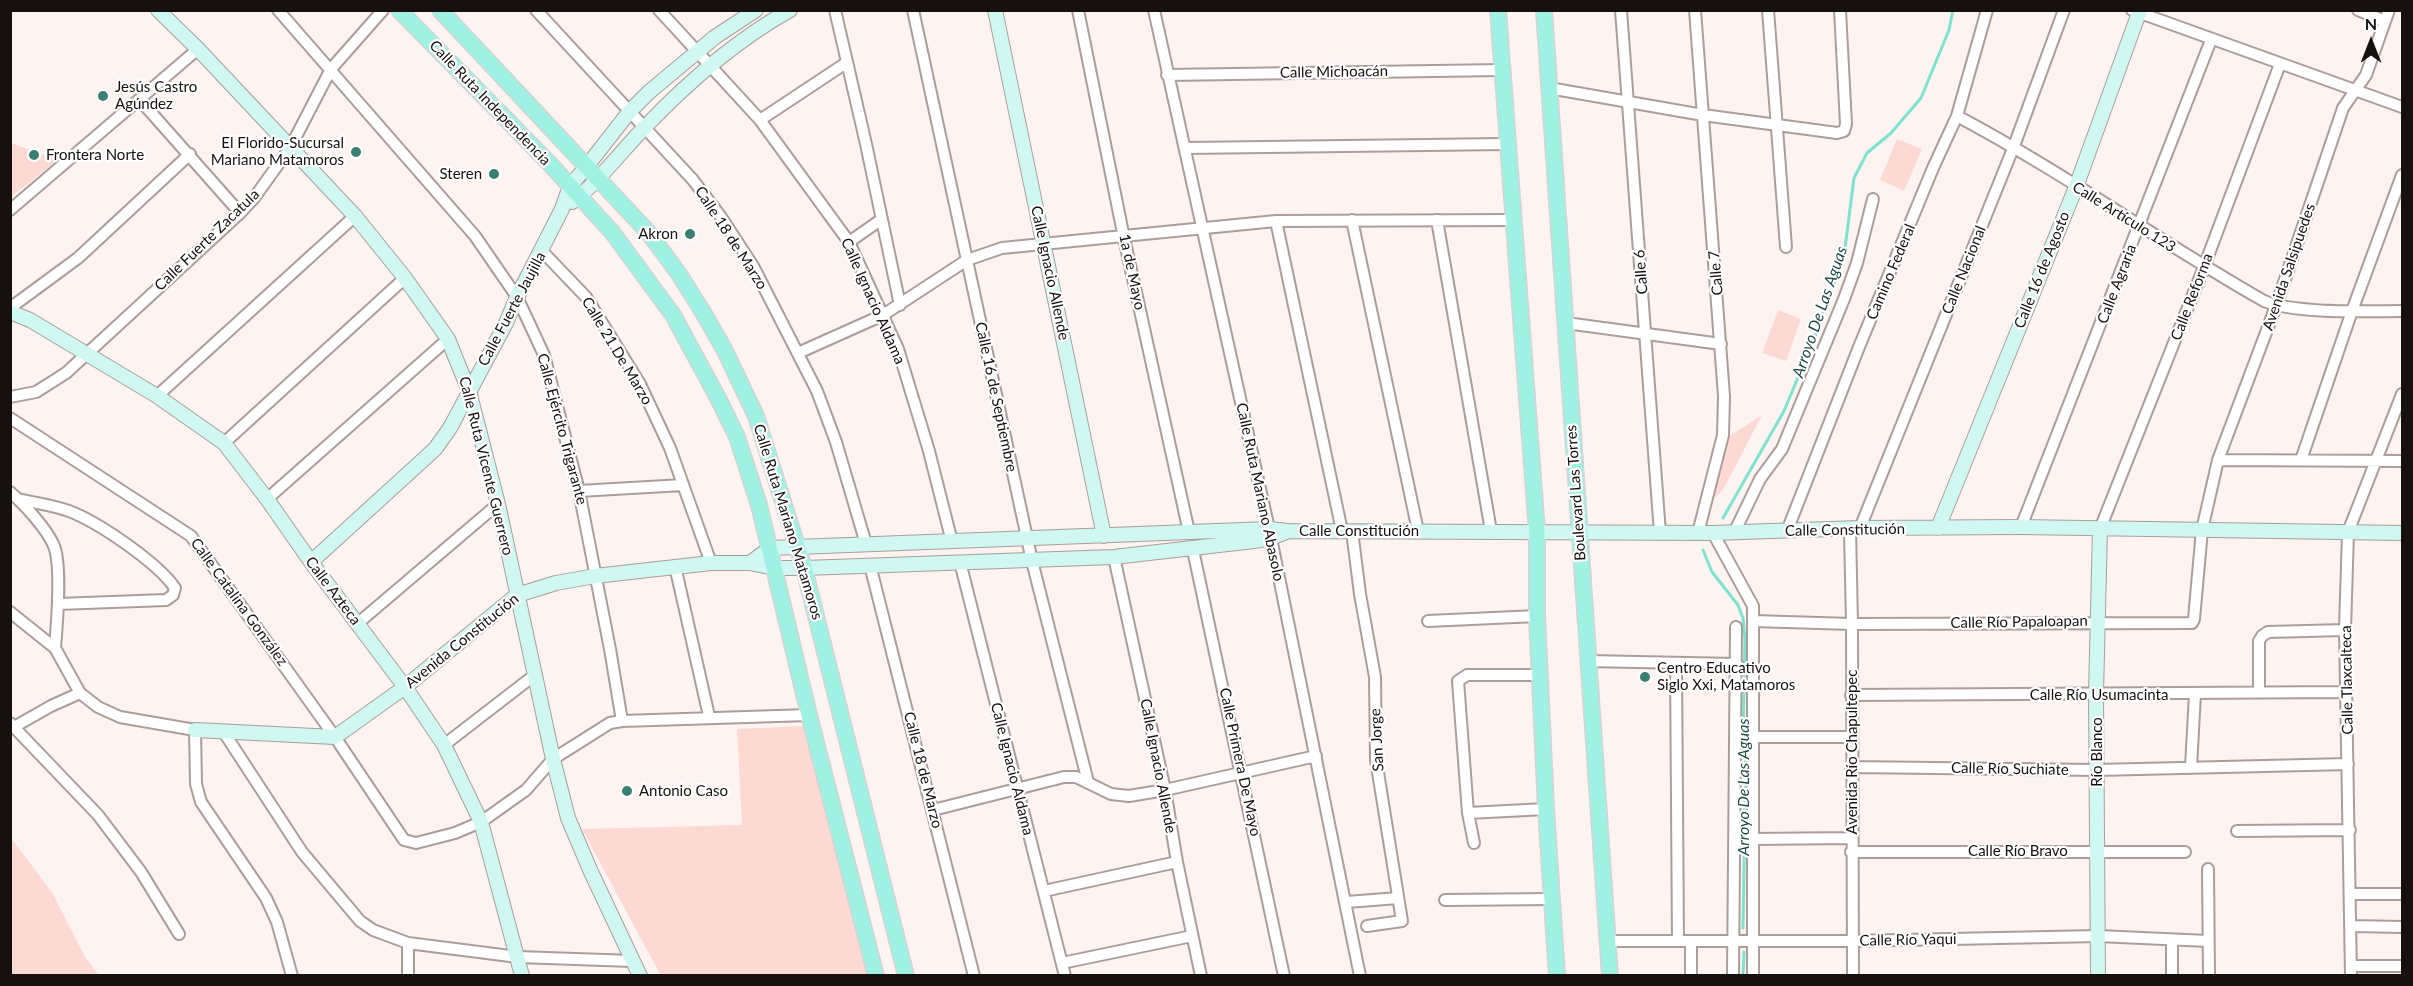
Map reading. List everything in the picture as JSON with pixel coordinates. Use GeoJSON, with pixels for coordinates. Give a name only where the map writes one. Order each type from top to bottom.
{"type":"FeatureCollection","features":[{"type":"Feature","properties":{"kind":"main road","name":"Calle Ruta Vicente Guerrero"},"geometry":{"type":"LineString","coordinates":[[159,10],[355,216],[405,278],[448,339],[469,391],[498,504],[553,759],[575,837],[640,975]]}},
{"type":"Feature","properties":{"kind":"main road","name":"Calle Ruta Independencia"},"geometry":{"type":"LineString","coordinates":[[399,10],[575,191]]}},
{"type":"Feature","properties":{"kind":"main road","name":"Calle Ruta Independencia"},"geometry":{"type":"LineString","coordinates":[[440,10],[599,178]]}},
{"type":"Feature","properties":{"kind":"main road","name":"Calle Fuerte Jaujilla"},"geometry":{"type":"LineString","coordinates":[[311,562],[435,449],[450,428],[506,323],[562,209],[575,191],[587,166],[630,111],[697,51],[756,10]]}},
{"type":"Feature","properties":{"kind":"main road","name":"Calle Fuerte Jaujilla"},"geometry":{"type":"LineString","coordinates":[[575,191],[599,178],[645,127],[709,64],[790,10]]}},
{"type":"Feature","properties":{"kind":"main road","name":"Calle Ignacio Allende"},"geometry":{"type":"LineString","coordinates":[[995,10],[1104,536]]}},
{"type":"Feature","properties":{"kind":"main road"},"geometry":{"type":"LineString","coordinates":[[1498,10],[1506,144],[1537,532],[1537,616],[1557,975]]}},
{"type":"Feature","properties":{"kind":"main road","name":"Boulevard Las Torres"},"geometry":{"type":"LineString","coordinates":[[1544,10],[1610,975]]}},
{"type":"Feature","properties":{"kind":"main road","name":"Calle 16 de Agosto"},"geometry":{"type":"LineString","coordinates":[[1938,528],[2076,187],[2137,11]]}},
{"type":"Feature","properties":{"kind":"main road","name":"Calle Ruta Mariano Matamoros"},"geometry":{"type":"LineString","coordinates":[[599,178],[648,232],[679,274],[724,349],[756,416],[804,568],[906,975]]}},
{"type":"Feature","properties":{"kind":"main road","name":"Calle Ruta Mariano Matamoros"},"geometry":{"type":"LineString","coordinates":[[575,191],[630,254],[659,294],[692,346],[737,437],[749,470],[770,548],[809,715],[876,975]]}},
{"type":"Feature","properties":{"kind":"main road","name":"Calle Azteca"},"geometry":{"type":"LineString","coordinates":[[10,310],[157,396],[224,442],[405,687],[444,746],[481,822],[522,975]]}},
{"type":"Feature","properties":{"kind":"main road","name":"Calle Constitución"},"geometry":{"type":"LineString","coordinates":[[774,568],[1114,557],[1193,550],[1288,531],[1734,533],[1855,528],[2021,527],[2403,533]]}},
{"type":"Feature","properties":{"kind":"main road","name":"Río Blanco"},"geometry":{"type":"LineString","coordinates":[[2098,975],[2096,694],[2100,529]]}},
{"type":"Feature","properties":{"kind":"main road","name":"Calle Constitución"},"geometry":{"type":"LineString","coordinates":[[770,548],[1189,532],[1270,534]]}},
{"type":"Feature","properties":{"kind":"main road"},"geometry":{"type":"LineString","coordinates":[[750,563],[770,548]]}},
{"type":"Feature","properties":{"kind":"main road","name":"Avenida Constitución"},"geometry":{"type":"LineString","coordinates":[[336,737],[405,687],[517,595],[556,583],[675,566],[750,563],[774,568]]}},
{"type":"Feature","properties":{"kind":"main road"},"geometry":{"type":"LineString","coordinates":[[195,730],[336,737]]}},
{"type":"Feature","properties":{"kind":"street","name":"Calle Ejército Trigarante"},"geometry":{"type":"LineString","coordinates":[[278,10],[475,236],[517,297],[544,356],[579,490],[622,721]]}},
{"type":"Feature","properties":{"kind":"street","name":"Calle Fuerte Zacatula"},"geometry":{"type":"LineString","coordinates":[[10,397],[36,392],[87,354],[240,213],[254,198],[290,148],[331,69],[383,10]]}},
{"type":"Feature","properties":{"kind":"street","name":"Calle 18 de Marzo"},"geometry":{"type":"LineString","coordinates":[[536,10],[693,180],[753,266],[817,391],[836,442],[866,544]]}},
{"type":"Feature","properties":{"kind":"street","name":"Calle Ignacio Aldama"},"geometry":{"type":"LineString","coordinates":[[659,10],[760,120],[849,242],[898,349],[952,542]]}},
{"type":"Feature","properties":{"kind":"street"},"geometry":{"type":"LineString","coordinates":[[835,10],[900,305]]}},
{"type":"Feature","properties":{"kind":"street","name":"Calle 16 de Septiembre"},"geometry":{"type":"LineString","coordinates":[[914,10],[1027,539],[1088,782]]}},
{"type":"Feature","properties":{"kind":"street","name":"1a de Mayo"},"geometry":{"type":"LineString","coordinates":[[1078,10],[1124,238],[1189,532]]}},
{"type":"Feature","properties":{"kind":"street","name":"Calle Ruta Mariano Abasolo"},"geometry":{"type":"LineString","coordinates":[[1154,10],[1270,534],[1347,902],[1360,975]]}},
{"type":"Feature","properties":{"kind":"street","name":"Calle 6"},"geometry":{"type":"LineString","coordinates":[[1621,10],[1660,533]]}},
{"type":"Feature","properties":{"kind":"street","name":"Calle 7"},"geometry":{"type":"LineString","coordinates":[[1695,10],[1724,396],[1723,435],[1698,533]]}},
{"type":"Feature","properties":{"kind":"street"},"geometry":{"type":"LineString","coordinates":[[1768,10],[1786,247]]}},
{"type":"Feature","properties":{"kind":"street"},"geometry":{"type":"LineString","coordinates":[[1550,88],[1703,115],[1837,133],[1844,131],[1846,116],[1839,10]]}},
{"type":"Feature","properties":{"kind":"street","name":"Camino Federal"},"geometry":{"type":"LineString","coordinates":[[1787,531],[1859,347],[1957,116],[1987,10]]}},
{"type":"Feature","properties":{"kind":"street","name":"Calle Nacional"},"geometry":{"type":"LineString","coordinates":[[1855,528],[2014,146],[2064,10]]}},
{"type":"Feature","properties":{"kind":"street"},"geometry":{"type":"LineString","coordinates":[[2358,10],[2387,16]]}},
{"type":"Feature","properties":{"kind":"street"},"geometry":{"type":"LineString","coordinates":[[2137,11],[2211,40],[2403,107]]}},
{"type":"Feature","properties":{"kind":"street","name":"Avenida Salsipuedes"},"geometry":{"type":"LineString","coordinates":[[2202,530],[2218,460],[2276,306],[2343,108],[2366,75],[2387,16]]}},
{"type":"Feature","properties":{"kind":"street","name":"Calle Agraria"},"geometry":{"type":"LineString","coordinates":[[2021,527],[2211,40]]}},
{"type":"Feature","properties":{"kind":"street"},"geometry":{"type":"LineString","coordinates":[[10,210],[198,49]]}},
{"type":"Feature","properties":{"kind":"street"},"geometry":{"type":"LineString","coordinates":[[760,120],[846,63]]}},
{"type":"Feature","properties":{"kind":"street","name":"Calle Reforma"},"geometry":{"type":"LineString","coordinates":[[2100,529],[2204,267],[2280,64]]}},
{"type":"Feature","properties":{"kind":"street","name":"Calle Michoacán"},"geometry":{"type":"LineString","coordinates":[[1167,75],[1501,70]]}},
{"type":"Feature","properties":{"kind":"street"},"geometry":{"type":"LineString","coordinates":[[140,100],[240,213]]}},
{"type":"Feature","properties":{"kind":"street","name":"Calle Artículo 123"},"geometry":{"type":"LineString","coordinates":[[1957,116],[2014,146],[2204,267],[2276,306],[2352,311],[2403,311]]}},
{"type":"Feature","properties":{"kind":"street"},"geometry":{"type":"LineString","coordinates":[[1185,148],[1506,144]]}},
{"type":"Feature","properties":{"kind":"street"},"geometry":{"type":"LineString","coordinates":[[10,310],[78,258],[190,154]]}},
{"type":"Feature","properties":{"kind":"street"},"geometry":{"type":"LineString","coordinates":[[2301,460],[2352,311],[2403,175]]}},
{"type":"Feature","properties":{"kind":"street"},"geometry":{"type":"LineString","coordinates":[[1734,533],[1760,479],[1782,449],[1844,299],[1857,263],[1873,199]]}},
{"type":"Feature","properties":{"kind":"street"},"geometry":{"type":"LineString","coordinates":[[157,396],[355,216]]}},
{"type":"Feature","properties":{"kind":"street"},"geometry":{"type":"LineString","coordinates":[[849,242],[882,219]]}},
{"type":"Feature","properties":{"kind":"street"},"geometry":{"type":"LineString","coordinates":[[1352,220],[1418,531]]}},
{"type":"Feature","properties":{"kind":"street"},"geometry":{"type":"LineString","coordinates":[[1437,220],[1491,531]]}},
{"type":"Feature","properties":{"kind":"street"},"geometry":{"type":"LineString","coordinates":[[798,353],[883,315],[967,260],[1002,248],[1124,238],[1276,221],[1513,220]]}},
{"type":"Feature","properties":{"kind":"street","name":"San Jorge"},"geometry":{"type":"LineString","coordinates":[[1276,221],[1347,531],[1375,676],[1376,760],[1402,921],[1367,927]]}},
{"type":"Feature","properties":{"kind":"street","name":"Calle 21 De Marzo"},"geometry":{"type":"LineString","coordinates":[[542,251],[586,297],[640,384],[670,448],[711,563]]}},
{"type":"Feature","properties":{"kind":"street"},"geometry":{"type":"LineString","coordinates":[[224,442],[405,278]]}},
{"type":"Feature","properties":{"kind":"street"},"geometry":{"type":"LineString","coordinates":[[1566,323],[1721,344]]}},
{"type":"Feature","properties":{"kind":"street"},"geometry":{"type":"LineString","coordinates":[[267,499],[448,339]]}},
{"type":"Feature","properties":{"kind":"street","name":"Calle Tlaxcalteca"},"geometry":{"type":"LineString","coordinates":[[2351,971],[2346,630],[2348,532],[2403,394]]}},
{"type":"Feature","properties":{"kind":"street","name":"Calle Catalina González"},"geometry":{"type":"LineString","coordinates":[[10,418],[191,536],[336,737],[404,840],[411,842],[455,833],[481,822]]}},
{"type":"Feature","properties":{"kind":"street"},"geometry":{"type":"LineString","coordinates":[[2218,460],[2403,461]]}},
{"type":"Feature","properties":{"kind":"street"},"geometry":{"type":"LineString","coordinates":[[579,490],[683,485]]}},
{"type":"Feature","properties":{"kind":"street"},"geometry":{"type":"LineString","coordinates":[[14,495],[53,544],[56,554],[58,604],[55,648]]}},
{"type":"Feature","properties":{"kind":"street"},"geometry":{"type":"LineString","coordinates":[[14,495],[81,517],[147,558],[175,588],[173,595],[166,600],[58,604]]}},
{"type":"Feature","properties":{"kind":"street"},"geometry":{"type":"LineString","coordinates":[[357,624],[498,504]]}},
{"type":"Feature","properties":{"kind":"street","name":"Avenida Río Chapultepec"},"geometry":{"type":"LineString","coordinates":[[1853,975],[1851,695],[1855,528]]}},
{"type":"Feature","properties":{"kind":"street","name":"Calle Río Papaloapan"},"geometry":{"type":"LineString","coordinates":[[1753,621],[1852,624],[2192,623],[2202,530]]}},
{"type":"Feature","properties":{"kind":"street"},"geometry":{"type":"LineString","coordinates":[[1713,533],[1751,601],[1753,621],[1753,975]]}},
{"type":"Feature","properties":{"kind":"street","name":"Calle Primera De Mayo"},"geometry":{"type":"LineString","coordinates":[[1193,550],[1284,975]]}},
{"type":"Feature","properties":{"kind":"street","name":"Calle Ignacio Allende"},"geometry":{"type":"LineString","coordinates":[[1114,557],[1165,790],[1177,862],[1201,975]]}},
{"type":"Feature","properties":{"kind":"street","name":"Calle Ignacio Aldama"},"geometry":{"type":"LineString","coordinates":[[960,562],[1065,975]]}},
{"type":"Feature","properties":{"kind":"street","name":"Calle 18 de Marzo"},"geometry":{"type":"LineString","coordinates":[[870,565],[974,975]]}},
{"type":"Feature","properties":{"kind":"street"},"geometry":{"type":"LineString","coordinates":[[675,566],[709,716]]}},
{"type":"Feature","properties":{"kind":"street"},"geometry":{"type":"LineString","coordinates":[[10,612],[55,648],[80,693],[98,707],[120,717],[195,730],[196,784],[201,802],[266,898],[277,922],[292,975]]}},
{"type":"Feature","properties":{"kind":"street"},"geometry":{"type":"LineString","coordinates":[[1428,621],[1537,616]]}},
{"type":"Feature","properties":{"kind":"street"},"geometry":{"type":"LineString","coordinates":[[1733,975],[1736,627]]}},
{"type":"Feature","properties":{"kind":"street"},"geometry":{"type":"LineString","coordinates":[[2259,693],[2259,641],[2262,636],[2268,632],[2346,630]]}},
{"type":"Feature","properties":{"kind":"street"},"geometry":{"type":"LineString","coordinates":[[1587,661],[1737,664]]}},
{"type":"Feature","properties":{"kind":"street"},"geometry":{"type":"LineString","coordinates":[[1676,663],[1678,941]]}},
{"type":"Feature","properties":{"kind":"street"},"geometry":{"type":"LineString","coordinates":[[444,746],[536,674]]}},
{"type":"Feature","properties":{"kind":"street"},"geometry":{"type":"LineString","coordinates":[[1474,843],[1468,813],[1458,681],[1467,675],[1540,675]]}},
{"type":"Feature","properties":{"kind":"street"},"geometry":{"type":"LineString","coordinates":[[80,693],[12,725],[99,814],[141,872],[179,934]]}},
{"type":"Feature","properties":{"kind":"street","name":"Calle Río Usumacinta"},"geometry":{"type":"LineString","coordinates":[[1851,695],[2347,693]]}},
{"type":"Feature","properties":{"kind":"street"},"geometry":{"type":"LineString","coordinates":[[2191,767],[2195,694]]}},
{"type":"Feature","properties":{"kind":"street"},"geometry":{"type":"LineString","coordinates":[[481,822],[526,790],[553,759],[610,723],[709,716],[809,715]]}},
{"type":"Feature","properties":{"kind":"street"},"geometry":{"type":"LineString","coordinates":[[223,731],[302,852],[354,914],[373,930],[408,943],[518,957],[633,962]]}},
{"type":"Feature","properties":{"kind":"street"},"geometry":{"type":"LineString","coordinates":[[1752,737],[1851,737]]}},
{"type":"Feature","properties":{"kind":"street"},"geometry":{"type":"LineString","coordinates":[[933,810],[1064,777],[1076,777],[1099,790],[1129,796],[1316,756]]}},
{"type":"Feature","properties":{"kind":"street","name":"Calle Río Suchiate"},"geometry":{"type":"LineString","coordinates":[[1851,767],[2097,770],[2348,764]]}},
{"type":"Feature","properties":{"kind":"street"},"geometry":{"type":"LineString","coordinates":[[1468,813],[1546,809]]}},
{"type":"Feature","properties":{"kind":"street"},"geometry":{"type":"LineString","coordinates":[[2237,831],[2350,830]]}},
{"type":"Feature","properties":{"kind":"street"},"geometry":{"type":"LineString","coordinates":[[1752,839],[1852,838]]}},
{"type":"Feature","properties":{"kind":"street","name":"Calle Río Bravo"},"geometry":{"type":"LineString","coordinates":[[1851,852],[2185,852]]}},
{"type":"Feature","properties":{"kind":"street"},"geometry":{"type":"LineString","coordinates":[[1044,891],[1177,862]]}},
{"type":"Feature","properties":{"kind":"street"},"geometry":{"type":"LineString","coordinates":[[2208,869],[2208,975]]}},
{"type":"Feature","properties":{"kind":"street"},"geometry":{"type":"LineString","coordinates":[[2351,894],[2403,894]]}},
{"type":"Feature","properties":{"kind":"street"},"geometry":{"type":"LineString","coordinates":[[1347,902],[1398,898]]}},
{"type":"Feature","properties":{"kind":"street"},"geometry":{"type":"LineString","coordinates":[[1445,900],[1552,899]]}},
{"type":"Feature","properties":{"kind":"street"},"geometry":{"type":"LineString","coordinates":[[2351,927],[2403,927]]}},
{"type":"Feature","properties":{"kind":"street"},"geometry":{"type":"LineString","coordinates":[[1062,963],[1192,936]]}},
{"type":"Feature","properties":{"kind":"street","name":"Calle Río Yaqui"},"geometry":{"type":"LineString","coordinates":[[1608,942],[1852,941],[2098,936],[2208,941]]}},
{"type":"Feature","properties":{"kind":"street"},"geometry":{"type":"LineString","coordinates":[[2172,940],[2172,975]]}},
{"type":"Feature","properties":{"kind":"street"},"geometry":{"type":"LineString","coordinates":[[1691,941],[1691,975]]}},
{"type":"Feature","properties":{"kind":"street"},"geometry":{"type":"LineString","coordinates":[[408,943],[408,975]]}},
{"type":"Feature","properties":{"kind":"street"},"geometry":{"type":"LineString","coordinates":[[2351,971],[2403,966]]}},
{"type":"Feature","properties":{"kind":"shaded area"},"geometry":{"type":"Polygon","coordinates":[[[1897,139],[1922,149],[1904,191],[1880,180],[1897,139]]]}},
{"type":"Feature","properties":{"kind":"shaded area"},"geometry":{"type":"Polygon","coordinates":[[[10,143],[58,160],[11,197],[10,143]]]}},
{"type":"Feature","properties":{"kind":"shaded area"},"geometry":{"type":"Polygon","coordinates":[[[1778,310],[1801,319],[1786,361],[1762,353],[1778,310]]]}},
{"type":"Feature","properties":{"kind":"shaded area"},"geometry":{"type":"Polygon","coordinates":[[[1762,415],[1723,490],[1711,501],[1728,437],[1762,415]]]}},
{"type":"Feature","properties":{"kind":"shaded area"},"geometry":{"type":"Polygon","coordinates":[[[805,726],[870,975],[665,976],[660,974],[582,829],[742,825],[737,729],[805,726]]]}},
{"type":"Feature","properties":{"kind":"shaded area"},"geometry":{"type":"Polygon","coordinates":[[[11,838],[53,894],[85,957],[99,975],[11,975],[11,838]]]}},
{"type":"Feature","properties":{"kind":"waterway","name":"Arroyo De Las Aguas"},"geometry":{"type":"LineString","coordinates":[[1723,518],[1784,411],[1814,339],[1844,256],[1854,178],[1867,153],[1891,133],[1921,98],[1949,30],[1953,10]]}},
{"type":"Feature","properties":{"kind":"waterway","name":"Arroyo De Las Aguas"},"geometry":{"type":"LineString","coordinates":[[1703,550],[1712,572],[1738,605],[1743,618],[1745,639],[1743,740],[1746,749],[1743,928]]}},
{"type":"Feature","properties":{"kind":"waterway","name":"Arroyo De Las Aguas"},"geometry":{"type":"LineString","coordinates":[[1743,976],[1744,952]]}},
{"type":"Feature","properties":{"kind":"place","name":"Jesús Castro Agúndez"},"geometry":{"type":"Point","coordinates":[103,96]}},
{"type":"Feature","properties":{"kind":"place","name":"El Florido-Sucursal Mariano Matamoros"},"geometry":{"type":"Point","coordinates":[356,152]}},
{"type":"Feature","properties":{"kind":"place","name":"Frontera Norte"},"geometry":{"type":"Point","coordinates":[34,155]}},
{"type":"Feature","properties":{"kind":"place","name":"Steren"},"geometry":{"type":"Point","coordinates":[494,174]}},
{"type":"Feature","properties":{"kind":"place","name":"Akron"},"geometry":{"type":"Point","coordinates":[690,234]}},
{"type":"Feature","properties":{"kind":"place","name":"Centro Educativo Siglo Xxi, Matamoros"},"geometry":{"type":"Point","coordinates":[1645,677]}},
{"type":"Feature","properties":{"kind":"place","name":"Antonio Caso"},"geometry":{"type":"Point","coordinates":[627,791]}}]}
